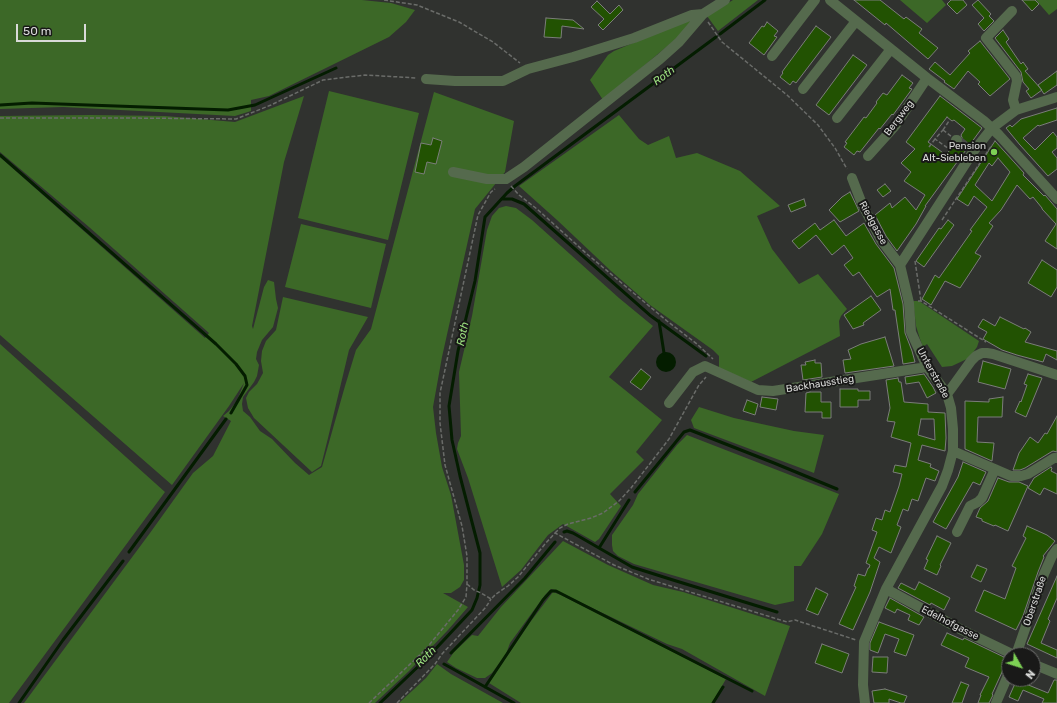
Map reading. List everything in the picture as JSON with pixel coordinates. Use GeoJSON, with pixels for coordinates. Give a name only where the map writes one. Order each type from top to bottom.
{"type":"FeatureCollection","features":[{"type":"Feature","properties":{"kind":"street"},"geometry":{"type":"LineString","coordinates":[[453,172],[508,182],[524,167],[660,59],[679,42],[702,14],[725,0]]}},
{"type":"Feature","properties":{"kind":"street"},"geometry":{"type":"LineString","coordinates":[[772,56],[815,0]]}},
{"type":"Feature","properties":{"kind":"street"},"geometry":{"type":"LineString","coordinates":[[830,0],[984,122],[1057,199]]}},
{"type":"Feature","properties":{"kind":"street"},"geometry":{"type":"LineString","coordinates":[[1012,11],[986,38],[1016,76],[1017,81],[1013,100],[1016,110]]}},
{"type":"Feature","properties":{"kind":"street"},"geometry":{"type":"LineString","coordinates":[[426,79],[455,81],[503,81],[528,69],[574,57],[634,38],[692,15],[702,14]]}},
{"type":"Feature","properties":{"kind":"street"},"geometry":{"type":"LineString","coordinates":[[803,89],[856,21]]}},
{"type":"Feature","properties":{"kind":"street"},"geometry":{"type":"LineString","coordinates":[[837,118],[891,49]]}},
{"type":"Feature","properties":{"kind":"street","name":"Bergweg"},"geometry":{"type":"LineString","coordinates":[[868,156],[898,122],[927,78]]}},
{"type":"Feature","properties":{"kind":"street"},"geometry":{"type":"LineString","coordinates":[[900,265],[973,152],[1016,110],[1057,97]]}},
{"type":"Feature","properties":{"kind":"street","name":"Riedgasse"},"geometry":{"type":"LineString","coordinates":[[852,178],[862,204],[881,240],[900,265]]}},
{"type":"Feature","properties":{"kind":"street","name":"Unterstraße"},"geometry":{"type":"LineString","coordinates":[[864,642],[886,589],[942,486],[953,451],[953,422],[951,408],[947,394],[928,367],[911,332],[909,303],[900,265]]}},
{"type":"Feature","properties":{"kind":"street"},"geometry":{"type":"LineString","coordinates":[[947,394],[971,361],[976,356],[987,353],[1057,375]]}},
{"type":"Feature","properties":{"kind":"street"},"geometry":{"type":"LineString","coordinates":[[669,403],[694,372],[705,366],[716,371]]}},
{"type":"Feature","properties":{"kind":"street","name":"Backhausstieg"},"geometry":{"type":"LineString","coordinates":[[716,371],[758,390],[773,391],[928,367]]}},
{"type":"Feature","properties":{"kind":"street"},"geometry":{"type":"LineString","coordinates":[[953,451],[1011,476],[1028,474],[1054,458],[1057,458]]}},
{"type":"Feature","properties":{"kind":"street"},"geometry":{"type":"LineString","coordinates":[[957,532],[970,506],[982,498],[994,469]]}},
{"type":"Feature","properties":{"kind":"street","name":"Oberstraße"},"geometry":{"type":"LineString","coordinates":[[1018,647],[1044,574],[1052,556],[1057,549]]}},
{"type":"Feature","properties":{"kind":"street","name":"Edelhofgasse"},"geometry":{"type":"LineString","coordinates":[[886,589],[962,630],[1001,648]]}},
{"type":"Feature","properties":{"kind":"street"},"geometry":{"type":"LineString","coordinates":[[864,642],[863,685],[865,703]]}},
{"type":"Feature","properties":{"kind":"street"},"geometry":{"type":"LineString","coordinates":[[1041,667],[1057,674]]}},
{"type":"Feature","properties":{"kind":"street"},"geometry":{"type":"LineString","coordinates":[[996,703],[1003,687]]}},
{"type":"Feature","properties":{"kind":"path"},"geometry":{"type":"LineString","coordinates":[[384,0],[417,5],[459,22],[493,42],[528,69]]}},
{"type":"Feature","properties":{"kind":"path"},"geometry":{"type":"LineString","coordinates":[[702,14],[722,42],[787,95],[818,125],[835,148],[852,178]]}},
{"type":"Feature","properties":{"kind":"path"},"geometry":{"type":"LineString","coordinates":[[0,118],[236,119],[323,80],[365,75],[426,79]]}},
{"type":"Feature","properties":{"kind":"path"},"geometry":{"type":"LineString","coordinates":[[943,130],[949,122]]}},
{"type":"Feature","properties":{"kind":"path"},"geometry":{"type":"LineString","coordinates":[[941,221],[995,132]]}},
{"type":"Feature","properties":{"kind":"path"},"geometry":{"type":"LineString","coordinates":[[929,147],[935,139]]}},
{"type":"Feature","properties":{"kind":"path"},"geometry":{"type":"LineString","coordinates":[[369,703],[426,650],[458,610],[466,597],[467,556],[462,526],[445,464],[440,423],[440,393],[478,215],[491,192],[508,182],[516,191],[587,254],[717,362],[716,371],[712,372],[699,385],[669,439],[619,501],[603,513],[560,528],[518,577],[491,599],[442,654],[435,664],[397,703]]}},
{"type":"Feature","properties":{"kind":"path"},"geometry":{"type":"LineString","coordinates":[[915,261],[921,301],[988,344]]}},
{"type":"Feature","properties":{"kind":"path"},"geometry":{"type":"LineString","coordinates":[[555,533],[614,565],[648,579],[787,622],[795,620],[864,642]]}},
{"type":"Feature","properties":{"kind":"path"},"geometry":{"type":"LineString","coordinates":[[467,584],[474,590],[491,599]]}},
{"type":"Feature","properties":{"kind":"green space"},"geometry":{"type":"Polygon","coordinates":[[[0,0],[362,0],[391,3],[415,10],[406,22],[389,37],[269,96],[251,100],[251,111],[235,116],[63,107],[0,109],[0,0]]]}},
{"type":"Feature","properties":{"kind":"green space"},"geometry":{"type":"Polygon","coordinates":[[[733,0],[758,0],[718,31],[707,16],[733,0]]]}},
{"type":"Feature","properties":{"kind":"green space"},"geometry":{"type":"Polygon","coordinates":[[[900,0],[942,0],[946,5],[927,23],[900,0]]]}},
{"type":"Feature","properties":{"kind":"green space"},"geometry":{"type":"Polygon","coordinates":[[[1036,0],[1057,0],[1057,9],[1049,15],[1036,0]]]}},
{"type":"Feature","properties":{"kind":"green space"},"geometry":{"type":"Polygon","coordinates":[[[694,20],[683,33],[603,100],[590,80],[608,55],[614,51],[681,23],[694,20]]]}},
{"type":"Feature","properties":{"kind":"green space"},"geometry":{"type":"Polygon","coordinates":[[[329,91],[419,113],[388,240],[298,218],[329,91]]]}},
{"type":"Feature","properties":{"kind":"green space"},"geometry":{"type":"Polygon","coordinates":[[[434,92],[514,121],[505,172],[475,209],[442,357],[433,407],[442,467],[451,495],[464,565],[464,580],[460,587],[451,593],[443,593],[468,607],[409,671],[375,703],[24,703],[193,473],[213,456],[231,421],[223,416],[237,401],[244,383],[172,485],[0,335],[0,157],[205,338],[209,333],[89,227],[0,152],[0,116],[165,116],[235,122],[304,96],[284,162],[252,326],[253,329],[264,287],[268,280],[274,282],[278,308],[273,327],[262,340],[257,352],[256,359],[259,365],[257,376],[243,397],[242,404],[243,411],[250,417],[260,431],[272,439],[309,475],[322,467],[356,350],[371,329],[434,92]]]}},
{"type":"Feature","properties":{"kind":"green space"},"geometry":{"type":"Polygon","coordinates":[[[619,115],[639,139],[648,145],[669,136],[676,158],[697,153],[740,171],[780,206],[757,216],[772,249],[799,284],[818,274],[847,309],[839,321],[840,336],[751,382],[719,368],[719,356],[713,350],[650,305],[519,186],[619,115]]]}},
{"type":"Feature","properties":{"kind":"green space"},"geometry":{"type":"Polygon","coordinates":[[[506,206],[516,208],[532,220],[619,298],[653,326],[609,377],[662,420],[636,452],[644,460],[610,494],[621,506],[599,539],[595,542],[563,524],[548,535],[521,570],[502,587],[468,478],[457,449],[461,436],[459,372],[472,316],[487,230],[492,216],[499,208],[506,206]]]}},
{"type":"Feature","properties":{"kind":"green space"},"geometry":{"type":"Polygon","coordinates":[[[301,224],[386,244],[371,308],[285,287],[301,224]]]}},
{"type":"Feature","properties":{"kind":"green space"},"geometry":{"type":"Polygon","coordinates":[[[283,297],[368,317],[349,350],[321,466],[312,472],[254,418],[248,408],[246,398],[249,392],[257,384],[263,373],[261,361],[262,351],[266,341],[276,330],[283,297]]]}},
{"type":"Feature","properties":{"kind":"green space"},"geometry":{"type":"Polygon","coordinates":[[[913,301],[919,301],[979,341],[977,347],[969,358],[952,366],[942,367],[927,344],[923,347],[916,326],[913,301]]]}},
{"type":"Feature","properties":{"kind":"green space"},"geometry":{"type":"Polygon","coordinates":[[[0,344],[165,492],[9,703],[0,703],[0,344]]]}},
{"type":"Feature","properties":{"kind":"green space"},"geometry":{"type":"Polygon","coordinates":[[[699,407],[734,418],[794,431],[824,435],[814,473],[694,428],[691,420],[699,407]]]}},
{"type":"Feature","properties":{"kind":"green space"},"geometry":{"type":"Polygon","coordinates":[[[687,435],[839,494],[822,534],[801,566],[794,566],[794,601],[775,605],[634,564],[618,556],[613,551],[612,535],[633,505],[638,494],[677,445],[687,435]]]}},
{"type":"Feature","properties":{"kind":"green space"},"geometry":{"type":"Polygon","coordinates":[[[563,541],[608,565],[653,585],[683,592],[790,626],[765,696],[682,649],[667,644],[551,589],[510,643],[506,654],[492,673],[485,678],[477,678],[447,662],[454,652],[472,635],[478,636],[501,607],[563,541]]]}},
{"type":"Feature","properties":{"kind":"green space"},"geometry":{"type":"Polygon","coordinates":[[[553,592],[726,679],[712,703],[521,703],[489,683],[531,621],[553,592]]]}},
{"type":"Feature","properties":{"kind":"green space"},"geometry":{"type":"Polygon","coordinates":[[[437,664],[451,674],[503,703],[399,703],[426,678],[437,664]]]}},
{"type":"Feature","properties":{"kind":"shaded area"},"geometry":{"type":"Polygon","coordinates":[[[666,352],[673,355],[676,362],[673,369],[666,372],[659,369],[656,362],[659,355],[666,352]]]}},
{"type":"Feature","properties":{"kind":"building"},"geometry":{"type":"Polygon","coordinates":[[[854,0],[880,0],[904,19],[906,17],[922,29],[919,33],[938,48],[928,59],[886,23],[885,25],[854,0]]]}},
{"type":"Feature","properties":{"kind":"building"},"geometry":{"type":"Polygon","coordinates":[[[951,0],[963,0],[967,5],[957,14],[947,4],[951,0]]]}},
{"type":"Feature","properties":{"kind":"building"},"geometry":{"type":"Polygon","coordinates":[[[978,0],[991,14],[989,16],[994,21],[984,31],[978,24],[984,18],[972,5],[978,0]]]}},
{"type":"Feature","properties":{"kind":"building"},"geometry":{"type":"Polygon","coordinates":[[[1022,0],[1035,0],[1039,4],[1032,11],[1022,0]]]}},
{"type":"Feature","properties":{"kind":"building"},"geometry":{"type":"Polygon","coordinates":[[[597,1],[610,14],[619,5],[623,10],[603,30],[598,25],[604,19],[591,7],[597,1]]]}},
{"type":"Feature","properties":{"kind":"building"},"geometry":{"type":"Polygon","coordinates":[[[546,18],[573,20],[584,29],[562,26],[561,38],[544,37],[546,18]]]}},
{"type":"Feature","properties":{"kind":"building"},"geometry":{"type":"Polygon","coordinates":[[[767,22],[778,31],[774,36],[777,37],[764,55],[749,43],[767,22]]]}},
{"type":"Feature","properties":{"kind":"building"},"geometry":{"type":"Polygon","coordinates":[[[816,26],[831,37],[796,83],[793,81],[790,85],[780,77],[783,73],[782,72],[816,26]]]}},
{"type":"Feature","properties":{"kind":"building"},"geometry":{"type":"Polygon","coordinates":[[[1003,30],[1009,39],[1006,42],[1021,64],[1023,62],[1028,69],[1025,71],[1042,90],[1031,98],[1026,91],[1029,89],[1023,82],[1021,72],[995,38],[1003,30]]]}},
{"type":"Feature","properties":{"kind":"building"},"geometry":{"type":"Polygon","coordinates":[[[980,41],[1010,79],[990,96],[978,84],[980,82],[968,71],[954,89],[929,69],[935,62],[950,75],[970,53],[968,51],[980,41]]]}},
{"type":"Feature","properties":{"kind":"building"},"geometry":{"type":"Polygon","coordinates":[[[853,55],[867,65],[829,115],[816,105],[853,55]]]}},
{"type":"Feature","properties":{"kind":"building"},"geometry":{"type":"Polygon","coordinates":[[[1057,71],[1057,85],[1044,94],[1038,85],[1057,71]]]}},
{"type":"Feature","properties":{"kind":"building"},"geometry":{"type":"Polygon","coordinates":[[[902,75],[913,83],[909,88],[912,89],[893,115],[892,114],[880,129],[879,128],[860,152],[857,151],[854,155],[844,147],[847,143],[845,142],[864,117],[866,118],[883,93],[887,95],[902,75]]]}},
{"type":"Feature","properties":{"kind":"building"},"geometry":{"type":"Polygon","coordinates":[[[940,96],[982,128],[925,206],[916,224],[897,251],[886,236],[875,215],[890,203],[892,208],[905,197],[916,210],[925,195],[904,181],[911,172],[901,163],[915,149],[906,142],[940,96]],[[947,117],[928,142],[946,155],[953,146],[962,144],[963,140],[961,135],[965,129],[954,120],[952,121],[947,117]]]}},
{"type":"Feature","properties":{"kind":"building"},"geometry":{"type":"Polygon","coordinates":[[[1057,108],[1057,120],[1039,126],[1038,125],[1023,138],[1035,150],[1053,132],[1057,137],[1057,148],[1052,152],[1057,158],[1057,169],[1048,176],[1006,128],[1010,125],[1012,127],[1021,119],[1057,108]]]}},
{"type":"Feature","properties":{"kind":"building"},"geometry":{"type":"Polygon","coordinates":[[[433,138],[442,141],[436,164],[427,162],[424,174],[415,172],[421,143],[431,145],[433,138]]]}},
{"type":"Feature","properties":{"kind":"building"},"geometry":{"type":"Polygon","coordinates":[[[995,141],[1024,173],[1023,175],[1044,196],[1045,195],[1057,209],[1057,249],[1045,241],[1056,224],[1033,197],[1030,199],[1017,185],[1001,210],[989,223],[993,226],[975,253],[981,256],[960,288],[945,281],[931,305],[922,299],[935,275],[939,278],[972,231],[970,230],[987,207],[974,196],[968,206],[957,199],[995,141]],[[998,158],[992,166],[989,163],[975,185],[992,201],[1010,172],[998,158]]]}},
{"type":"Feature","properties":{"kind":"building"},"geometry":{"type":"Polygon","coordinates":[[[885,184],[891,191],[883,197],[877,190],[885,184]]]}},
{"type":"Feature","properties":{"kind":"building"},"geometry":{"type":"Polygon","coordinates":[[[850,192],[859,211],[840,222],[829,210],[842,197],[850,192]]]}},
{"type":"Feature","properties":{"kind":"building"},"geometry":{"type":"Polygon","coordinates":[[[804,199],[806,206],[791,212],[788,205],[804,199]]]}},
{"type":"Feature","properties":{"kind":"building"},"geometry":{"type":"Polygon","coordinates":[[[834,220],[846,236],[864,223],[876,244],[894,268],[903,304],[905,333],[915,362],[903,364],[895,310],[893,310],[890,289],[877,297],[859,272],[853,276],[844,265],[853,258],[844,245],[832,255],[816,235],[799,249],[792,241],[815,223],[820,230],[834,220]]]}},
{"type":"Feature","properties":{"kind":"building"},"geometry":{"type":"Polygon","coordinates":[[[948,220],[954,225],[924,267],[916,261],[939,228],[941,229],[948,220]]]}},
{"type":"Feature","properties":{"kind":"building"},"geometry":{"type":"Polygon","coordinates":[[[1042,260],[1057,270],[1057,287],[1051,297],[1028,283],[1042,260]]]}},
{"type":"Feature","properties":{"kind":"building"},"geometry":{"type":"Polygon","coordinates":[[[871,296],[881,310],[863,323],[864,325],[853,329],[844,315],[871,296]]]}},
{"type":"Feature","properties":{"kind":"building"},"geometry":{"type":"Polygon","coordinates":[[[1000,317],[1031,332],[1025,342],[1057,351],[1057,360],[1046,354],[1043,362],[1017,355],[1002,350],[983,339],[987,332],[978,327],[983,319],[995,326],[1000,317]]]}},
{"type":"Feature","properties":{"kind":"building"},"geometry":{"type":"Polygon","coordinates":[[[885,337],[894,366],[845,373],[843,360],[851,359],[848,350],[861,344],[885,337]]]}},
{"type":"Feature","properties":{"kind":"building"},"geometry":{"type":"Polygon","coordinates":[[[815,360],[815,363],[821,363],[822,377],[803,380],[801,365],[806,365],[805,362],[815,360]]]}},
{"type":"Feature","properties":{"kind":"building"},"geometry":{"type":"Polygon","coordinates":[[[983,361],[1011,369],[1005,389],[978,382],[983,361]]]}},
{"type":"Feature","properties":{"kind":"building"},"geometry":{"type":"Polygon","coordinates":[[[641,369],[651,377],[641,390],[630,382],[641,369]]]}},
{"type":"Feature","properties":{"kind":"building"},"geometry":{"type":"Polygon","coordinates":[[[924,374],[936,393],[927,398],[919,382],[906,384],[905,377],[924,374]]]}},
{"type":"Feature","properties":{"kind":"building"},"geometry":{"type":"Polygon","coordinates":[[[1028,374],[1042,378],[1026,417],[1015,412],[1020,401],[1021,402],[1027,385],[1024,384],[1028,374]]]}},
{"type":"Feature","properties":{"kind":"building"},"geometry":{"type":"Polygon","coordinates":[[[898,378],[899,382],[901,382],[904,402],[928,404],[928,412],[945,413],[945,451],[922,445],[918,460],[931,464],[930,467],[939,471],[935,481],[926,478],[918,501],[912,499],[908,511],[903,509],[897,525],[901,527],[891,553],[879,547],[874,558],[880,562],[870,592],[853,630],[839,624],[856,587],[854,586],[858,574],[865,576],[869,568],[870,565],[866,563],[877,532],[872,530],[876,518],[882,520],[885,510],[890,512],[902,474],[893,472],[895,465],[906,467],[911,443],[891,437],[895,422],[887,421],[890,408],[886,380],[898,378]],[[921,419],[918,435],[935,440],[934,419],[921,419]]]}},
{"type":"Feature","properties":{"kind":"building"},"geometry":{"type":"Polygon","coordinates":[[[840,389],[870,391],[870,400],[858,400],[858,407],[840,407],[840,389]]]}},
{"type":"Feature","properties":{"kind":"building"},"geometry":{"type":"Polygon","coordinates":[[[821,392],[821,402],[831,402],[831,418],[822,418],[822,412],[805,412],[806,393],[821,392]]]}},
{"type":"Feature","properties":{"kind":"building"},"geometry":{"type":"Polygon","coordinates":[[[762,397],[778,399],[776,410],[760,407],[762,397]]]}},
{"type":"Feature","properties":{"kind":"building"},"geometry":{"type":"Polygon","coordinates":[[[1003,397],[1002,417],[978,417],[977,442],[994,443],[992,461],[965,449],[965,401],[989,402],[989,399],[1003,397]]]}},
{"type":"Feature","properties":{"kind":"building"},"geometry":{"type":"Polygon","coordinates":[[[747,400],[758,404],[755,415],[743,411],[747,400]]]}},
{"type":"Feature","properties":{"kind":"building"},"geometry":{"type":"Polygon","coordinates":[[[1057,416],[1057,452],[1051,452],[1025,468],[1013,470],[1019,453],[1030,437],[1038,443],[1045,433],[1047,434],[1057,416]]]}},
{"type":"Feature","properties":{"kind":"building"},"geometry":{"type":"Polygon","coordinates":[[[963,462],[986,472],[980,485],[973,482],[946,529],[933,522],[958,477],[963,462]]]}},
{"type":"Feature","properties":{"kind":"building"},"geometry":{"type":"Polygon","coordinates":[[[1051,467],[1051,471],[1057,474],[1057,494],[1044,488],[1040,495],[1028,488],[1034,478],[1051,467]]]}},
{"type":"Feature","properties":{"kind":"building"},"geometry":{"type":"Polygon","coordinates":[[[998,478],[1009,482],[1019,482],[1028,486],[1008,531],[982,521],[982,519],[976,517],[980,508],[988,501],[998,478]]]}},
{"type":"Feature","properties":{"kind":"building"},"geometry":{"type":"Polygon","coordinates":[[[1027,526],[1047,535],[1055,541],[1043,556],[1044,557],[1023,616],[1016,630],[975,611],[984,590],[1005,599],[1016,568],[1012,566],[1026,538],[1023,536],[1027,526]]]}},
{"type":"Feature","properties":{"kind":"building"},"geometry":{"type":"Polygon","coordinates":[[[937,536],[951,543],[940,565],[941,566],[937,575],[924,569],[928,560],[926,559],[937,536]]]}},
{"type":"Feature","properties":{"kind":"building"},"geometry":{"type":"Polygon","coordinates":[[[977,565],[987,569],[981,582],[971,577],[977,565]]]}},
{"type":"Feature","properties":{"kind":"building"},"geometry":{"type":"Polygon","coordinates":[[[1057,576],[1057,598],[1048,619],[1050,621],[1041,643],[1057,650],[1057,658],[1041,651],[1041,647],[1033,647],[1027,644],[1057,576]]]}},
{"type":"Feature","properties":{"kind":"building"},"geometry":{"type":"Polygon","coordinates":[[[919,582],[950,598],[944,610],[931,603],[930,605],[898,588],[901,583],[915,590],[919,582]]]}},
{"type":"Feature","properties":{"kind":"building"},"geometry":{"type":"Polygon","coordinates":[[[816,588],[828,594],[818,615],[806,610],[816,588]]]}},
{"type":"Feature","properties":{"kind":"building"},"geometry":{"type":"Polygon","coordinates":[[[890,598],[924,617],[919,625],[908,620],[910,615],[897,609],[895,613],[885,608],[890,598]]]}},
{"type":"Feature","properties":{"kind":"building"},"geometry":{"type":"Polygon","coordinates":[[[879,622],[914,635],[906,656],[894,652],[899,639],[885,634],[878,653],[870,650],[870,643],[879,622]]]}},
{"type":"Feature","properties":{"kind":"building"},"geometry":{"type":"Polygon","coordinates":[[[947,633],[963,640],[964,638],[1001,656],[1001,674],[989,703],[978,703],[980,695],[989,677],[965,667],[969,658],[941,645],[947,633]]]}},
{"type":"Feature","properties":{"kind":"building"},"geometry":{"type":"Polygon","coordinates":[[[822,644],[849,654],[842,673],[815,663],[822,644]]]}},
{"type":"Feature","properties":{"kind":"building"},"geometry":{"type":"Polygon","coordinates":[[[873,657],[888,657],[887,673],[872,672],[873,657]]]}},
{"type":"Feature","properties":{"kind":"building"},"geometry":{"type":"Polygon","coordinates":[[[1054,680],[1057,680],[1057,703],[1042,703],[1044,699],[1023,690],[1018,701],[1009,697],[1013,687],[1033,687],[1048,693],[1054,680]]]}},
{"type":"Feature","properties":{"kind":"building"},"geometry":{"type":"Polygon","coordinates":[[[961,682],[969,685],[962,703],[952,703],[961,682]]]}},
{"type":"Feature","properties":{"kind":"building"},"geometry":{"type":"Polygon","coordinates":[[[885,689],[907,696],[904,703],[889,699],[889,703],[874,703],[872,691],[885,689]]]}},
{"type":"Feature","properties":{"kind":"waterway","name":"Roth"},"geometry":{"type":"LineString","coordinates":[[720,34],[765,0]]}},
{"type":"Feature","properties":{"kind":"waterway","name":"Roth"},"geometry":{"type":"LineString","coordinates":[[380,703],[427,658],[472,610],[480,585],[480,553],[452,440],[449,406],[458,351],[475,281],[485,217],[515,186],[716,37]]}},
{"type":"Feature","properties":{"kind":"waterway"},"geometry":{"type":"LineString","coordinates":[[0,105],[32,103],[228,110],[255,105],[336,68]]}},
{"type":"Feature","properties":{"kind":"waterway"},"geometry":{"type":"LineString","coordinates":[[0,155],[216,344],[236,364],[245,376],[247,385],[231,413]]}},
{"type":"Feature","properties":{"kind":"waterway"},"geometry":{"type":"LineString","coordinates":[[502,199],[512,199],[524,204],[651,316],[706,356]]}},
{"type":"Feature","properties":{"kind":"waterway"},"geometry":{"type":"LineString","coordinates":[[659,321],[664,353]]}},
{"type":"Feature","properties":{"kind":"waterway"},"geometry":{"type":"LineString","coordinates":[[129,552],[226,419]]}},
{"type":"Feature","properties":{"kind":"waterway"},"geometry":{"type":"LineString","coordinates":[[635,492],[684,432],[690,430],[837,489]]}},
{"type":"Feature","properties":{"kind":"waterway"},"geometry":{"type":"LineString","coordinates":[[599,548],[629,500]]}},
{"type":"Feature","properties":{"kind":"waterway"},"geometry":{"type":"LineString","coordinates":[[564,532],[567,531],[573,533],[632,567],[777,612]]}},
{"type":"Feature","properties":{"kind":"waterway"},"geometry":{"type":"LineString","coordinates":[[451,653],[525,578],[555,542]]}},
{"type":"Feature","properties":{"kind":"waterway"},"geometry":{"type":"LineString","coordinates":[[19,703],[63,640],[123,561]]}},
{"type":"Feature","properties":{"kind":"waterway"},"geometry":{"type":"LineString","coordinates":[[485,687],[543,600],[551,591],[556,591],[752,691]]}},
{"type":"Feature","properties":{"kind":"waterway"},"geometry":{"type":"LineString","coordinates":[[444,664],[514,703]]}},
{"type":"Feature","properties":{"kind":"waterway"},"geometry":{"type":"LineString","coordinates":[[713,703],[723,687]]}},
{"type":"Feature","properties":{"kind":"tunnel"},"geometry":{"type":"LineString","coordinates":[[957,140],[967,148]]}},
{"type":"Feature","properties":{"kind":"place","name":"Pension Alt-Siebleben"},"geometry":{"type":"Point","coordinates":[994,152]}}]}
